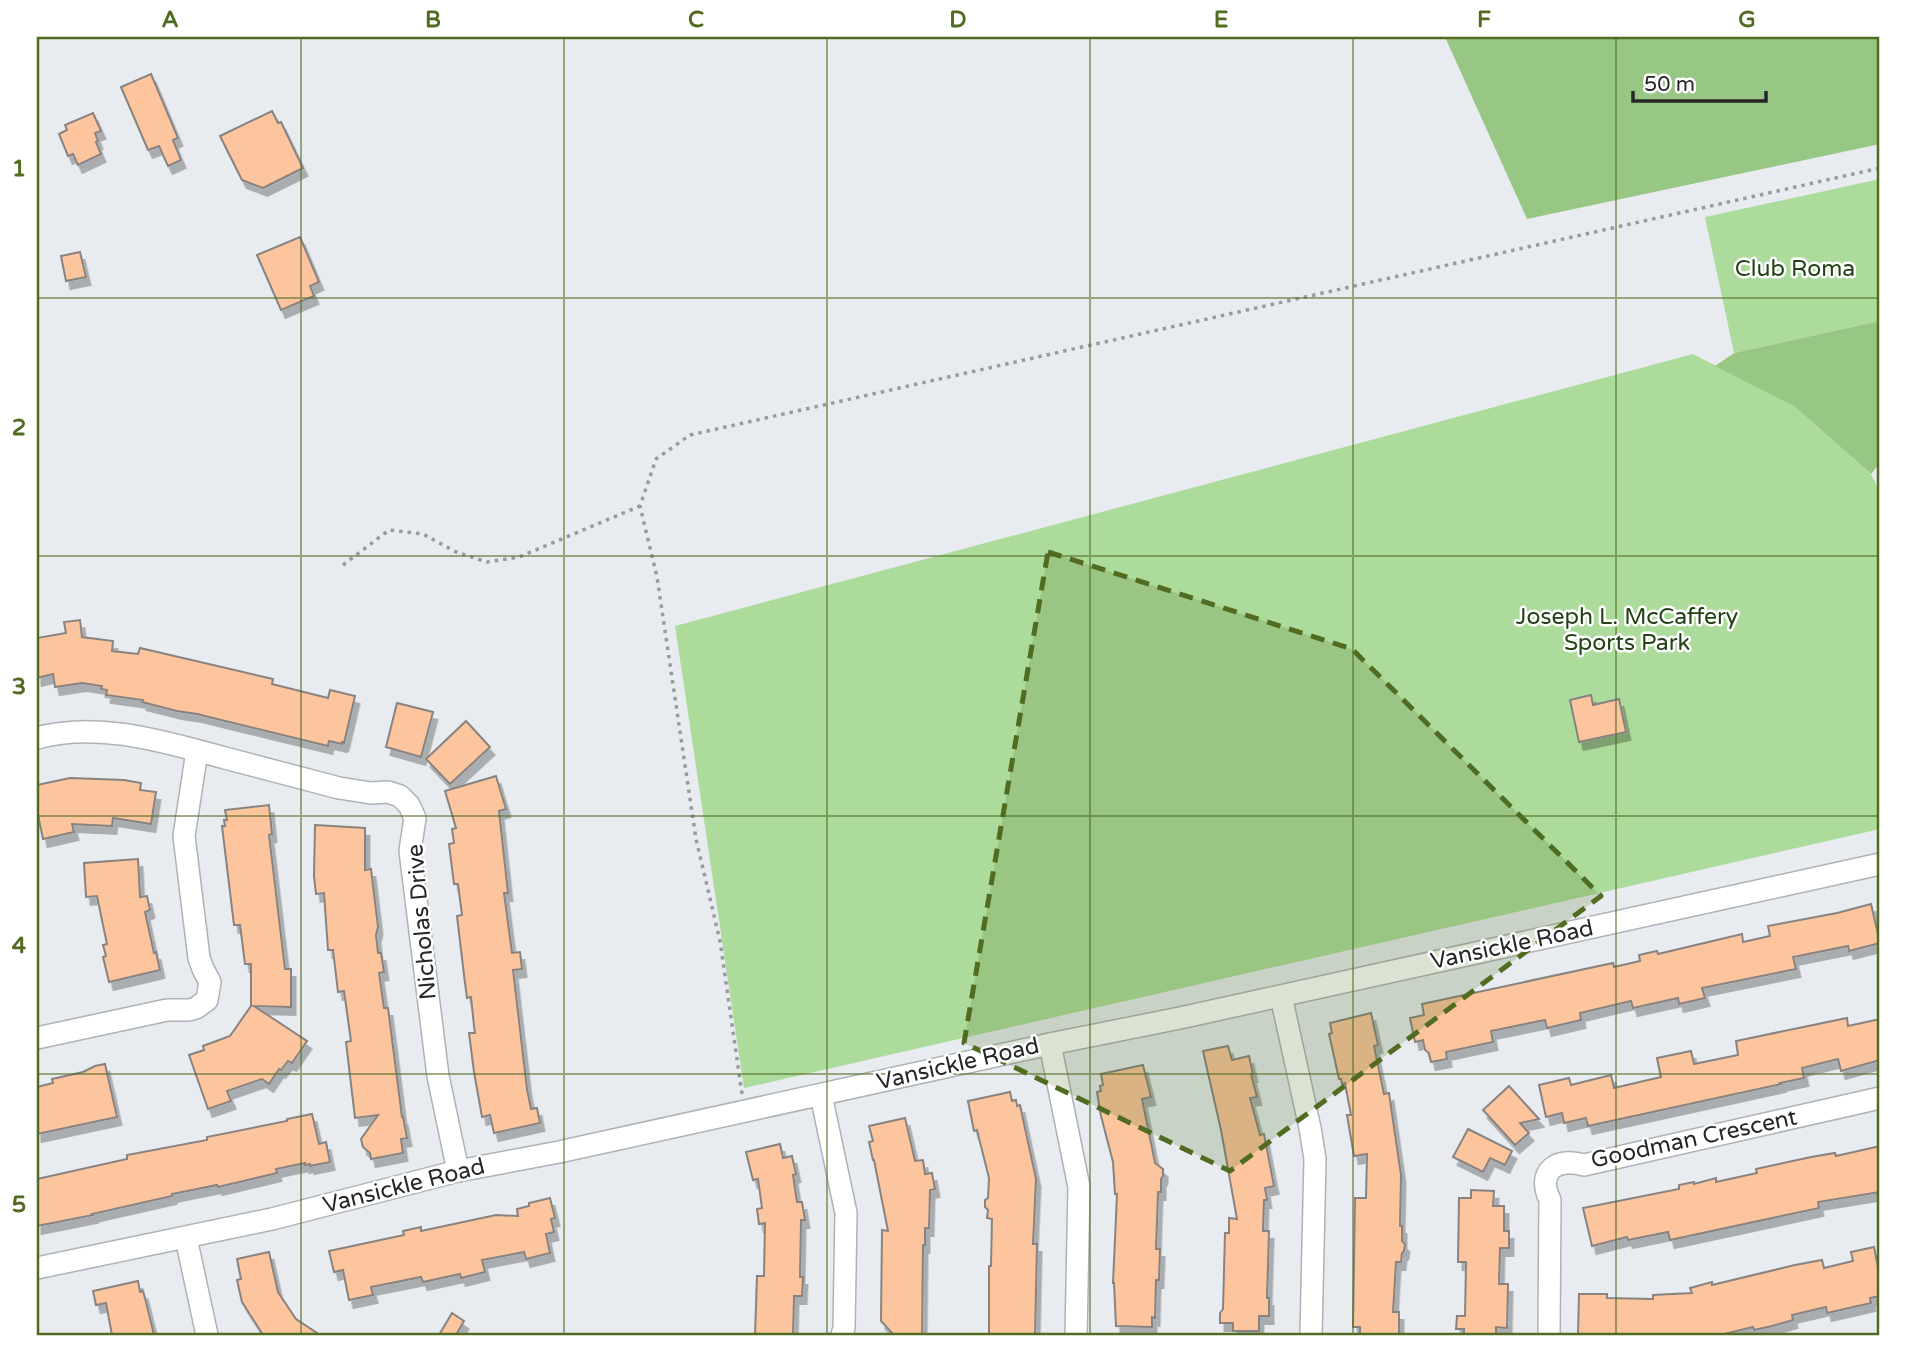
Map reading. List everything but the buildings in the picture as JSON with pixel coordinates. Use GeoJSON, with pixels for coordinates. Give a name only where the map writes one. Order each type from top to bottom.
{"type":"FeatureCollection","features":[{"type":"Feature","properties":{"kind":"street","name":"Nicholas Drive"},"geometry":{"type":"LineString","coordinates":[[37,738],[59,733],[94,732],[137,736],[339,788],[393,793],[409,805],[415,818],[410,851],[438,1076],[458,1171]]}},
{"type":"Feature","properties":{"kind":"street"},"geometry":{"type":"LineString","coordinates":[[37,1038],[167,1010],[189,1010],[207,999],[211,982],[202,969],[199,958],[184,836],[197,751]]}},
{"type":"Feature","properties":{"kind":"street","name":"Vansickle Road"},"geometry":{"type":"LineString","coordinates":[[37,1268],[272,1219],[458,1171],[559,1152],[1180,1018],[1880,864]]}},
{"type":"Feature","properties":{"kind":"street"},"geometry":{"type":"LineString","coordinates":[[1281,996],[1315,1159],[1311,1335]]}},
{"type":"Feature","properties":{"kind":"street"},"geometry":{"type":"LineString","coordinates":[[1050,1044],[1079,1187],[1076,1335]]}},
{"type":"Feature","properties":{"kind":"street"},"geometry":{"type":"LineString","coordinates":[[821,1095],[846,1213],[842,1335]]}},
{"type":"Feature","properties":{"kind":"street","name":"Goodman Crescent"},"geometry":{"type":"LineString","coordinates":[[1549,1335],[1550,1200],[1545,1183],[1547,1174],[1556,1165],[1571,1161],[1584,1165],[1880,1098]]}},
{"type":"Feature","properties":{"kind":"street"},"geometry":{"type":"LineString","coordinates":[[186,1238],[207,1335]]}},
{"type":"Feature","properties":{"kind":"path"},"geometry":{"type":"LineString","coordinates":[[744,1112],[720,941],[696,839],[657,578],[640,506],[656,458],[690,435],[1880,168]]}},
{"type":"Feature","properties":{"kind":"path"},"geometry":{"type":"LineString","coordinates":[[343,565],[389,530],[423,534],[456,552],[487,562],[519,557],[640,506]]}},
{"type":"Feature","properties":{"kind":"highlighted area"},"geometry":{"type":"Polygon","coordinates":[[[1048,552],[1352,649],[1601,896],[1230,1171],[964,1043],[1048,552]]]}},
{"type":"Feature","properties":{"kind":"green space"},"geometry":{"type":"Polygon","coordinates":[[[1445,37],[1880,37],[1880,144],[1527,219],[1445,37]]]}},
{"type":"Feature","properties":{"kind":"green space","name":"Club Roma"},"geometry":{"type":"Polygon","coordinates":[[[1880,179],[1880,321],[1734,353],[1705,217],[1880,179]]]}},
{"type":"Feature","properties":{"kind":"green space"},"geometry":{"type":"Polygon","coordinates":[[[1880,321],[1880,463],[1871,474],[1794,406],[1715,366],[1734,353],[1880,321]]]}},
{"type":"Feature","properties":{"kind":"green space","name":"Joseph L. McCaffery Sports Park"},"geometry":{"type":"Polygon","coordinates":[[[1693,354],[1794,406],[1871,474],[1880,492],[1880,829],[744,1088],[675,626],[1693,354]]]}}]}
